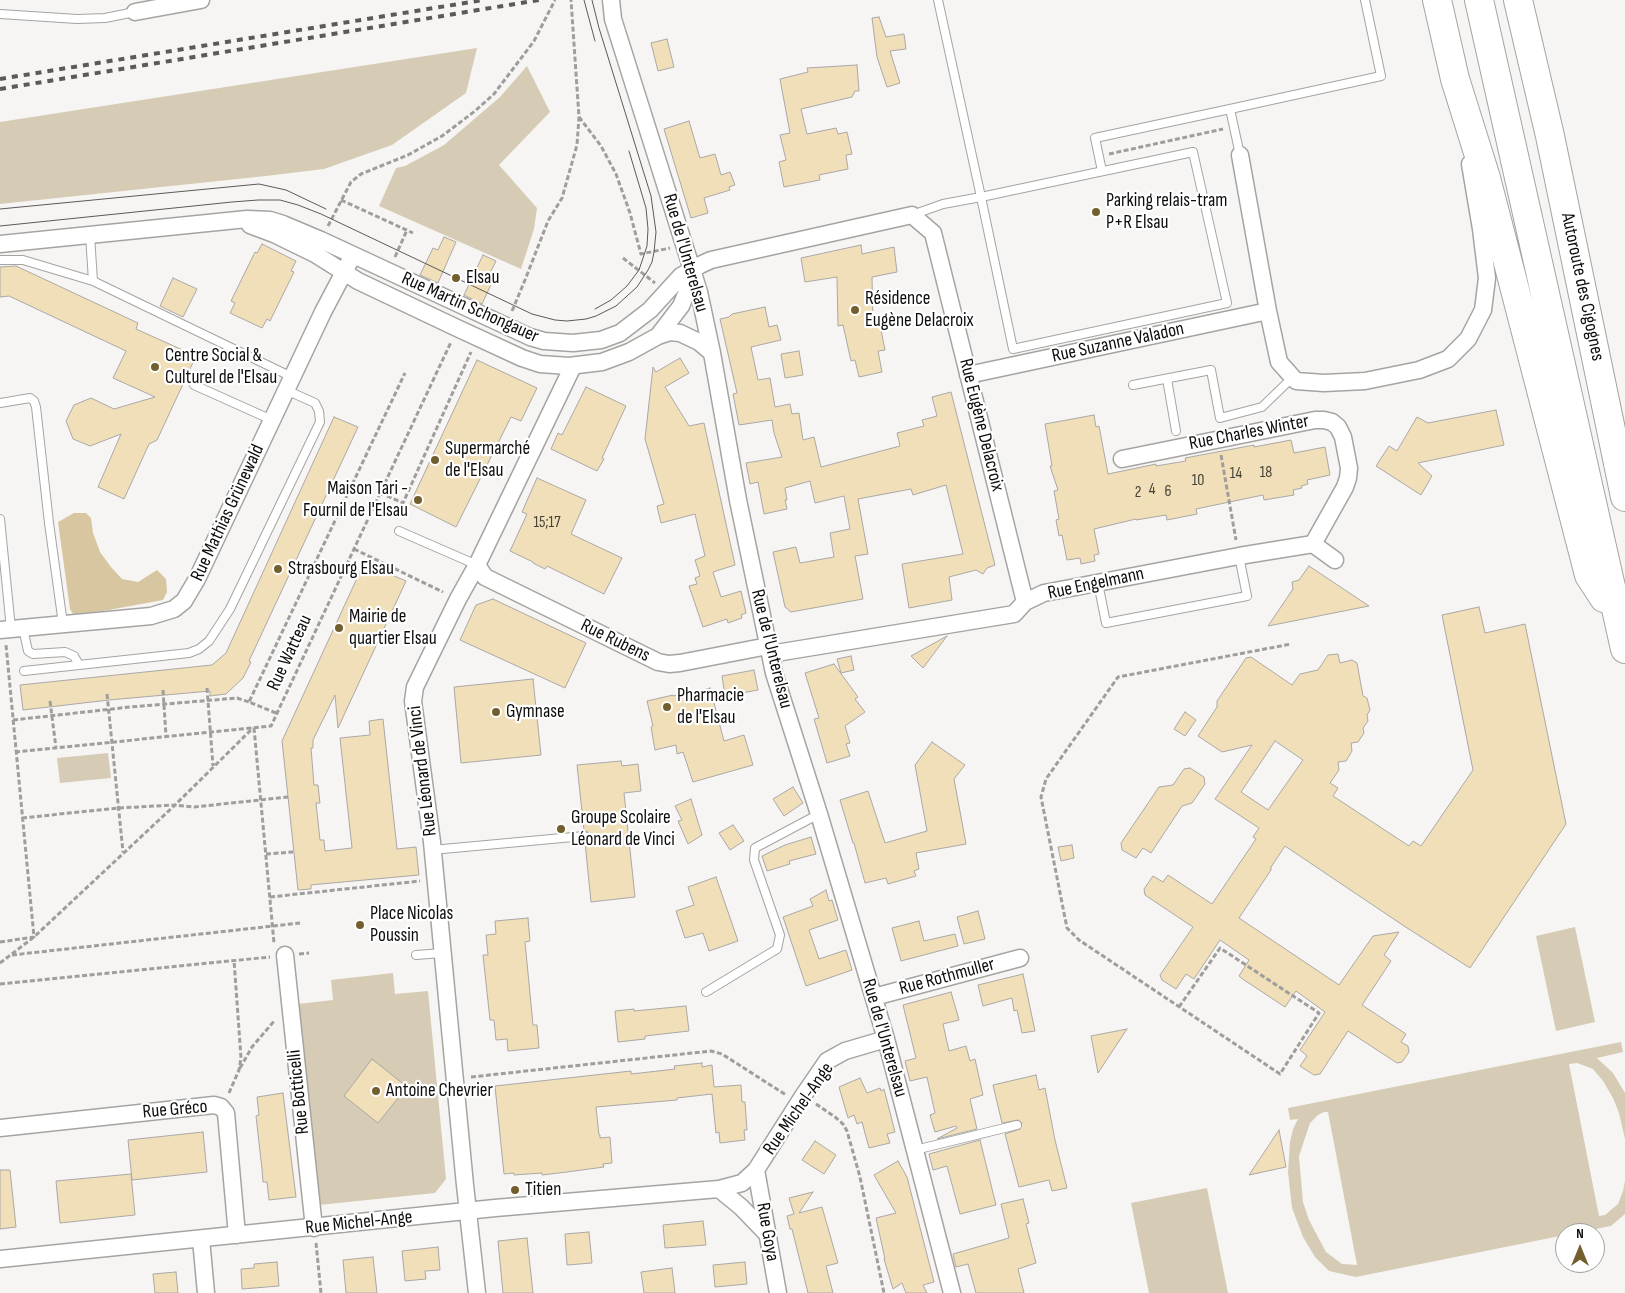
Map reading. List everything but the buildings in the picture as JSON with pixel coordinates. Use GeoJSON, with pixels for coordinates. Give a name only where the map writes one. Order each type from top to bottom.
{"type":"FeatureCollection","features":[{"type":"Feature","properties":{"kind":"highway"},"geometry":{"type":"LineString","coordinates":[[1437,0],[1456,79],[1488,188],[1589,575],[1618,618]]}},
{"type":"Feature","properties":{"kind":"highway"},"geometry":{"type":"LineString","coordinates":[[1479,0],[1625,650]]}},
{"type":"Feature","properties":{"kind":"highway","name":"Autoroute des Cigognes"},"geometry":{"type":"LineString","coordinates":[[1520,0],[1625,497]]}},
{"type":"Feature","properties":{"kind":"street"},"geometry":{"type":"LineString","coordinates":[[135,12],[201,0]]}},
{"type":"Feature","properties":{"kind":"street","name":"Rue de l'Unterelsau"},"geometry":{"type":"LineString","coordinates":[[610,0],[613,19],[692,269],[712,353],[738,500],[774,673],[874,997],[952,1293]]}},
{"type":"Feature","properties":{"kind":"street"},"geometry":{"type":"LineString","coordinates":[[1240,155],[1279,362],[1296,381],[1324,383],[1365,381],[1419,370],[1448,359],[1468,339],[1483,310],[1487,278],[1481,229],[1456,79]]}},
{"type":"Feature","properties":{"kind":"street"},"geometry":{"type":"LineString","coordinates":[[692,269],[711,260],[912,215]]}},
{"type":"Feature","properties":{"kind":"street","name":"Rue Eugène Delacroix"},"geometry":{"type":"LineString","coordinates":[[912,215],[933,233],[1025,602]]}},
{"type":"Feature","properties":{"kind":"street","name":"Rue Martin Schongauer"},"geometry":{"type":"LineString","coordinates":[[0,244],[256,218],[270,220],[321,240],[530,337],[544,341],[573,343],[601,340],[620,333],[639,320],[681,276],[692,269]]}},
{"type":"Feature","properties":{"kind":"street","name":"Rue Martin Schongauer"},"geometry":{"type":"LineString","coordinates":[[220,222],[258,227],[315,254],[343,273],[478,338],[530,362],[546,364],[573,366],[614,359],[658,336],[681,306],[692,269]]}},
{"type":"Feature","properties":{"kind":"street","name":"Rue Mathias Grünewald"},"geometry":{"type":"LineString","coordinates":[[9,629],[151,616],[174,609],[184,601],[197,579],[289,383],[353,255]]}},
{"type":"Feature","properties":{"kind":"street","name":"Rue Suzanne Valadon"},"geometry":{"type":"LineString","coordinates":[[968,374],[1268,311]]}},
{"type":"Feature","properties":{"kind":"street"},"geometry":{"type":"LineString","coordinates":[[658,336],[670,332],[680,333],[699,342],[712,353]]}},
{"type":"Feature","properties":{"kind":"street","name":"Rue Léonard de Vinci"},"geometry":{"type":"LineString","coordinates":[[477,1293],[432,850],[414,709],[415,687],[458,599],[478,565],[573,366]]}},
{"type":"Feature","properties":{"kind":"street","name":"Rue Charles Winter"},"geometry":{"type":"LineString","coordinates":[[1122,459],[1315,420],[1332,422],[1338,427],[1343,437],[1349,468],[1348,478],[1313,544]]}},
{"type":"Feature","properties":{"kind":"street"},"geometry":{"type":"LineString","coordinates":[[1313,544],[1335,560]]}},
{"type":"Feature","properties":{"kind":"street","name":"Rue Engelmann"},"geometry":{"type":"LineString","coordinates":[[769,650],[1014,614],[1025,602],[1044,593],[1313,544]]}},
{"type":"Feature","properties":{"kind":"street","name":"Rue Rubens"},"geometry":{"type":"LineString","coordinates":[[478,565],[485,578],[658,662],[680,663],[769,650]]}},
{"type":"Feature","properties":{"kind":"street","name":"Rue Botticelli"},"geometry":{"type":"LineString","coordinates":[[280,956],[290,1008],[314,1228]]}},
{"type":"Feature","properties":{"kind":"street","name":"Rue Rothmuller"},"geometry":{"type":"LineString","coordinates":[[874,997],[1020,958]]}},
{"type":"Feature","properties":{"kind":"street","name":"Rue Michel-Ange"},"geometry":{"type":"LineString","coordinates":[[0,1259],[468,1211],[719,1189],[742,1183],[756,1170],[827,1061],[845,1051],[886,1039]]}},
{"type":"Feature","properties":{"kind":"street","name":"Rue Gréco"},"geometry":{"type":"LineString","coordinates":[[0,1128],[214,1105],[221,1107],[226,1114],[237,1235]]}},
{"type":"Feature","properties":{"kind":"street","name":"Rue Goya"},"geometry":{"type":"LineString","coordinates":[[756,1170],[778,1293]]}},
{"type":"Feature","properties":{"kind":"street"},"geometry":{"type":"LineString","coordinates":[[719,1189],[741,1207],[768,1234]]}},
{"type":"Feature","properties":{"kind":"street"},"geometry":{"type":"LineString","coordinates":[[201,1239],[206,1293]]}},
{"type":"Feature","properties":{"kind":"lane"},"geometry":{"type":"LineString","coordinates":[[912,215],[943,204],[980,197],[1193,152],[1227,303],[1013,349],[980,197],[938,0]]}},
{"type":"Feature","properties":{"kind":"lane"},"geometry":{"type":"LineString","coordinates":[[1102,171],[1095,138],[1381,76],[1365,0]]}},
{"type":"Feature","properties":{"kind":"lane"},"geometry":{"type":"LineString","coordinates":[[0,14],[105,18],[135,12]]}},
{"type":"Feature","properties":{"kind":"lane"},"geometry":{"type":"LineString","coordinates":[[1230,108],[1240,155]]}},
{"type":"Feature","properties":{"kind":"lane"},"geometry":{"type":"LineString","coordinates":[[90,235],[93,281]]}},
{"type":"Feature","properties":{"kind":"lane"},"geometry":{"type":"LineString","coordinates":[[0,260],[23,260],[93,281],[289,383],[315,403],[319,411],[320,422],[230,609],[209,641],[200,649],[188,654],[24,671]]}},
{"type":"Feature","properties":{"kind":"lane"},"geometry":{"type":"LineString","coordinates":[[1133,386],[1210,370],[1220,418],[1262,407],[1292,377]]}},
{"type":"Feature","properties":{"kind":"lane"},"geometry":{"type":"LineString","coordinates":[[1167,379],[1176,431]]}},
{"type":"Feature","properties":{"kind":"lane"},"geometry":{"type":"LineString","coordinates":[[194,385],[272,420]]}},
{"type":"Feature","properties":{"kind":"lane"},"geometry":{"type":"LineString","coordinates":[[0,403],[30,398],[34,401],[36,407],[63,624]]}},
{"type":"Feature","properties":{"kind":"lane"},"geometry":{"type":"LineString","coordinates":[[0,519],[9,629],[28,651],[33,654],[64,652],[74,656],[79,665]]}},
{"type":"Feature","properties":{"kind":"lane"},"geometry":{"type":"LineString","coordinates":[[400,530],[478,565]]}},
{"type":"Feature","properties":{"kind":"lane"},"geometry":{"type":"LineString","coordinates":[[1098,583],[1106,623],[1238,598],[1247,596],[1239,556]]}},
{"type":"Feature","properties":{"kind":"lane"},"geometry":{"type":"LineString","coordinates":[[706,992],[777,949],[780,935],[754,860],[756,848],[819,814]]}},
{"type":"Feature","properties":{"kind":"lane"},"geometry":{"type":"LineString","coordinates":[[432,850],[584,836]]}},
{"type":"Feature","properties":{"kind":"lane"},"geometry":{"type":"LineString","coordinates":[[416,955],[442,953]]}},
{"type":"Feature","properties":{"kind":"lane"},"geometry":{"type":"LineString","coordinates":[[915,1150],[1017,1125]]}},
{"type":"Feature","properties":{"kind":"path"},"geometry":{"type":"LineString","coordinates":[[321,240],[351,182],[361,174],[408,156],[442,136],[494,94],[534,42],[555,0]]}},
{"type":"Feature","properties":{"kind":"path"},"geometry":{"type":"LineString","coordinates":[[505,326],[545,227],[562,198],[577,144],[580,118],[570,0]]}},
{"type":"Feature","properties":{"kind":"path"},"geometry":{"type":"LineString","coordinates":[[580,118],[601,146],[616,174],[630,213],[641,254]]}},
{"type":"Feature","properties":{"kind":"path"},"geometry":{"type":"LineString","coordinates":[[1099,156],[1234,127]]}},
{"type":"Feature","properties":{"kind":"path"},"geometry":{"type":"LineString","coordinates":[[341,200],[413,233]]}},
{"type":"Feature","properties":{"kind":"path","name":"Rue Watteau"},"geometry":{"type":"LineString","coordinates":[[405,373],[249,702],[276,713],[457,328]]}},
{"type":"Feature","properties":{"kind":"path"},"geometry":{"type":"LineString","coordinates":[[380,492],[403,503],[478,338]]}},
{"type":"Feature","properties":{"kind":"path"},"geometry":{"type":"LineString","coordinates":[[1218,440],[1239,556]]}},
{"type":"Feature","properties":{"kind":"path"},"geometry":{"type":"LineString","coordinates":[[354,549],[458,599]]}},
{"type":"Feature","properties":{"kind":"path"},"geometry":{"type":"LineString","coordinates":[[9,629],[15,752],[34,937]]}},
{"type":"Feature","properties":{"kind":"path"},"geometry":{"type":"LineString","coordinates":[[1179,1007],[1220,948],[1320,1013],[1280,1074],[1179,1007],[1079,940],[1067,928],[1041,796],[1046,779],[1118,677],[1291,644]]}},
{"type":"Feature","properties":{"kind":"path"},"geometry":{"type":"LineString","coordinates":[[206,688],[213,766]]}},
{"type":"Feature","properties":{"kind":"path"},"geometry":{"type":"LineString","coordinates":[[163,690],[166,736]]}},
{"type":"Feature","properties":{"kind":"path"},"geometry":{"type":"LineString","coordinates":[[107,694],[123,852]]}},
{"type":"Feature","properties":{"kind":"path"},"geometry":{"type":"LineString","coordinates":[[13,720],[208,700],[237,698],[249,702]]}},
{"type":"Feature","properties":{"kind":"path"},"geometry":{"type":"LineString","coordinates":[[50,701],[56,748]]}},
{"type":"Feature","properties":{"kind":"path"},"geometry":{"type":"LineString","coordinates":[[15,752],[270,726],[276,713]]}},
{"type":"Feature","properties":{"kind":"path"},"geometry":{"type":"LineString","coordinates":[[0,963],[34,937],[254,728]]}},
{"type":"Feature","properties":{"kind":"path"},"geometry":{"type":"LineString","coordinates":[[254,728],[272,926],[280,956]]}},
{"type":"Feature","properties":{"kind":"path"},"geometry":{"type":"LineString","coordinates":[[22,818],[118,808],[175,805],[194,807],[288,797]]}},
{"type":"Feature","properties":{"kind":"path"},"geometry":{"type":"LineString","coordinates":[[266,854],[293,852]]}},
{"type":"Feature","properties":{"kind":"path"},"geometry":{"type":"LineString","coordinates":[[270,897],[435,879]]}},
{"type":"Feature","properties":{"kind":"path"},"geometry":{"type":"LineString","coordinates":[[12,955],[300,924]]}},
{"type":"Feature","properties":{"kind":"path"},"geometry":{"type":"LineString","coordinates":[[0,942],[34,937]]}},
{"type":"Feature","properties":{"kind":"path"},"geometry":{"type":"LineString","coordinates":[[0,984],[309,953]]}},
{"type":"Feature","properties":{"kind":"path"},"geometry":{"type":"LineString","coordinates":[[234,960],[240,1058],[239,1070]]}},
{"type":"Feature","properties":{"kind":"path"},"geometry":{"type":"LineString","coordinates":[[221,1107],[252,1047],[276,1019],[290,1008]]}},
{"type":"Feature","properties":{"kind":"path"},"geometry":{"type":"LineString","coordinates":[[455,1078],[710,1051],[722,1054],[801,1100],[835,1117],[843,1124],[847,1131],[860,1176],[884,1293]]}},
{"type":"Feature","properties":{"kind":"path"},"geometry":{"type":"LineString","coordinates":[[314,1228],[321,1293]]}},
{"type":"Feature","properties":{"kind":"shaded area"},"geometry":{"type":"Polygon","coordinates":[[[477,48],[466,93],[392,145],[324,169],[0,204],[0,122],[477,48]]]}},
{"type":"Feature","properties":{"kind":"shaded area"},"geometry":{"type":"Polygon","coordinates":[[[527,66],[550,112],[499,165],[537,208],[534,229],[521,269],[379,206],[396,168],[405,166],[444,145],[500,97],[527,66]]]}},
{"type":"Feature","properties":{"kind":"shaded area"},"geometry":{"type":"Polygon","coordinates":[[[74,513],[86,513],[91,518],[93,533],[100,552],[122,579],[138,582],[157,570],[166,579],[167,592],[163,600],[103,611],[73,614],[70,609],[58,522],[74,513]]]}},
{"type":"Feature","properties":{"kind":"shaded area"},"geometry":{"type":"Polygon","coordinates":[[[108,753],[111,778],[60,783],[57,758],[108,753]]]}},
{"type":"Feature","properties":{"kind":"shaded area"},"geometry":{"type":"Polygon","coordinates":[[[1575,927],[1595,1022],[1556,1031],[1536,936],[1575,927]]]}},
{"type":"Feature","properties":{"kind":"shaded area"},"geometry":{"type":"Polygon","coordinates":[[[393,973],[395,994],[428,991],[446,1179],[435,1193],[319,1205],[298,1004],[333,1000],[331,980],[393,973]]]}},
{"type":"Feature","properties":{"kind":"shaded area"},"geometry":{"type":"Polygon","coordinates":[[[1621,1042],[1623,1052],[1597,1058],[1613,1073],[1625,1093],[1625,1139],[1619,1113],[1603,1081],[1593,1069],[1577,1063],[1569,1064],[1599,1216],[1605,1215],[1618,1204],[1625,1181],[1625,1214],[1611,1226],[1605,1227],[1605,1223],[1555,1223],[1555,1237],[1356,1277],[1329,1271],[1315,1257],[1303,1237],[1292,1208],[1288,1172],[1290,1142],[1298,1119],[1290,1120],[1288,1108],[1621,1042]],[[1324,1112],[1310,1123],[1299,1156],[1303,1202],[1309,1220],[1326,1252],[1342,1264],[1357,1265],[1328,1112],[1324,1112]]]}},
{"type":"Feature","properties":{"kind":"shaded area"},"geometry":{"type":"Polygon","coordinates":[[[1207,1188],[1228,1293],[1149,1293],[1131,1203],[1207,1188]]]}},
{"type":"Feature","properties":{"kind":"tram line"},"geometry":{"type":"LineString","coordinates":[[584,0],[595,41]]}},
{"type":"Feature","properties":{"kind":"tram line"},"geometry":{"type":"LineString","coordinates":[[0,226],[232,202],[280,200],[321,214],[532,314],[567,321],[596,316],[616,306],[637,287],[652,262],[656,232],[651,196],[592,0]]}},
{"type":"Feature","properties":{"kind":"tram line"},"geometry":{"type":"LineString","coordinates":[[595,309],[611,300],[627,286],[639,270],[647,246],[646,208],[629,151]]}},
{"type":"Feature","properties":{"kind":"tram line"},"geometry":{"type":"LineString","coordinates":[[0,209],[259,184],[286,190],[326,209]]}},
{"type":"Feature","properties":{"kind":"railway"},"geometry":{"type":"LineString","coordinates":[[0,79],[483,0]]}},
{"type":"Feature","properties":{"kind":"railway"},"geometry":{"type":"LineString","coordinates":[[0,89],[539,0]]}},
{"type":"Feature","properties":{"kind":"place","name":"Parking relais-tram P+R Elsau"},"geometry":{"type":"Point","coordinates":[1096,212]}},
{"type":"Feature","properties":{"kind":"place","name":"Elsau"},"geometry":{"type":"Point","coordinates":[456,278]}},
{"type":"Feature","properties":{"kind":"place","name":"Résidence Eugène Delacroix"},"geometry":{"type":"Point","coordinates":[855,310]}},
{"type":"Feature","properties":{"kind":"place","name":"Centre Social & Culturel de l'Elsau"},"geometry":{"type":"Point","coordinates":[155,367]}},
{"type":"Feature","properties":{"kind":"place","name":"Supermarché de l'Elsau"},"geometry":{"type":"Point","coordinates":[435,460]}},
{"type":"Feature","properties":{"kind":"place","name":"Maison Tari - Fournil de l'Elsau"},"geometry":{"type":"Point","coordinates":[418,500]}},
{"type":"Feature","properties":{"kind":"place","name":"Strasbourg Elsau"},"geometry":{"type":"Point","coordinates":[278,569]}},
{"type":"Feature","properties":{"kind":"place","name":"Mairie de quartier Elsau"},"geometry":{"type":"Point","coordinates":[339,628]}},
{"type":"Feature","properties":{"kind":"place","name":"Pharmacie de l'Elsau"},"geometry":{"type":"Point","coordinates":[667,707]}},
{"type":"Feature","properties":{"kind":"place","name":"Gymnase"},"geometry":{"type":"Point","coordinates":[496,712]}},
{"type":"Feature","properties":{"kind":"place","name":"Groupe Scolaire Léonard de Vinci"},"geometry":{"type":"Point","coordinates":[561,829]}},
{"type":"Feature","properties":{"kind":"place","name":"Place Nicolas Poussin"},"geometry":{"type":"Point","coordinates":[360,925]}},
{"type":"Feature","properties":{"kind":"place","name":"Antoine Chevrier"},"geometry":{"type":"Point","coordinates":[376,1091]}},
{"type":"Feature","properties":{"kind":"place","name":"Titien"},"geometry":{"type":"Point","coordinates":[515,1190]}}]}
